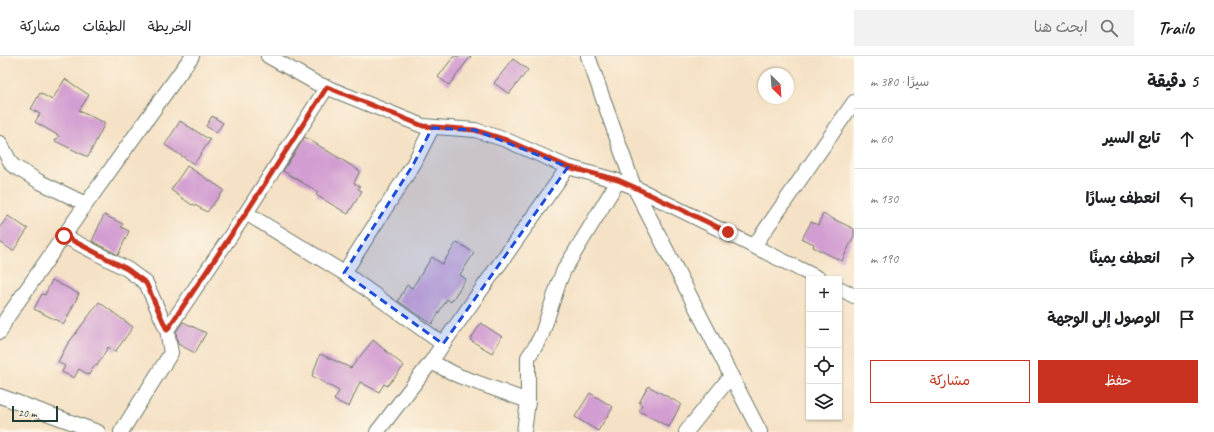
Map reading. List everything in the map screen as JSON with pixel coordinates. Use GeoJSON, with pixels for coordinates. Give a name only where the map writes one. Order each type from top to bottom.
{"type":"FeatureCollection","features":[{"type":"Feature","properties":{"kind":"street"},"geometry":{"type":"LineString","coordinates":[[0,332],[6,319],[86,204],[192,56]]}},
{"type":"Feature","properties":{"kind":"street"},"geometry":{"type":"LineString","coordinates":[[268,56],[316,83],[423,126],[432,128],[475,130],[506,140],[568,167],[618,180],[814,276]]}},
{"type":"Feature","properties":{"kind":"street"},"geometry":{"type":"LineString","coordinates":[[588,56],[634,187],[760,432]]}},
{"type":"Feature","properties":{"kind":"street"},"geometry":{"type":"LineString","coordinates":[[167,330],[246,213],[327,87]]}},
{"type":"Feature","properties":{"kind":"street"},"geometry":{"type":"LineString","coordinates":[[754,246],[854,102]]}},
{"type":"Feature","properties":{"kind":"street"},"geometry":{"type":"LineString","coordinates":[[344,273],[413,165],[432,128]]}},
{"type":"Feature","properties":{"kind":"street"},"geometry":{"type":"LineString","coordinates":[[0,143],[12,165],[40,182],[86,204]]}},
{"type":"Feature","properties":{"kind":"street"},"geometry":{"type":"LineString","coordinates":[[376,432],[431,362],[568,167]]}},
{"type":"Feature","properties":{"kind":"street"},"geometry":{"type":"LineString","coordinates":[[524,432],[528,401],[528,357],[536,347],[542,334],[564,270],[618,180]]}},
{"type":"Feature","properties":{"kind":"street"},"geometry":{"type":"LineString","coordinates":[[246,213],[344,273],[443,344]]}},
{"type":"Feature","properties":{"kind":"street"},"geometry":{"type":"LineString","coordinates":[[64,236],[127,269],[146,283],[167,330],[171,353],[121,432]]}},
{"type":"Feature","properties":{"kind":"street"},"geometry":{"type":"LineString","coordinates":[[842,290],[854,296]]}},
{"type":"Feature","properties":{"kind":"street"},"geometry":{"type":"LineString","coordinates":[[431,362],[459,376],[528,401]]}},
{"type":"Feature","properties":{"kind":"street"},"geometry":{"type":"LineString","coordinates":[[686,432],[731,376]]}},
{"type":"Feature","properties":{"kind":"street"},"geometry":{"type":"LineString","coordinates":[[0,396],[98,432]]}},
{"type":"Feature","properties":{"kind":"highlighted area"},"geometry":{"type":"Polygon","coordinates":[[[432,128],[475,130],[568,167],[443,344],[344,273],[413,165],[432,128]]]}},
{"type":"Feature","properties":{"kind":"building"},"geometry":{"type":"Polygon","coordinates":[[[454,56],[471,56],[449,85],[438,77],[454,56]]]}},
{"type":"Feature","properties":{"kind":"building"},"geometry":{"type":"Polygon","coordinates":[[[513,59],[528,70],[509,94],[494,83],[513,59]]]}},
{"type":"Feature","properties":{"kind":"building"},"geometry":{"type":"Polygon","coordinates":[[[65,79],[89,95],[79,111],[105,123],[88,157],[55,141],[59,136],[35,122],[40,114],[31,109],[40,93],[52,100],[65,79]]]}},
{"type":"Feature","properties":{"kind":"building"},"geometry":{"type":"Polygon","coordinates":[[[212,116],[223,123],[216,133],[206,126],[212,116]]]}},
{"type":"Feature","properties":{"kind":"building"},"geometry":{"type":"Polygon","coordinates":[[[180,121],[210,140],[194,164],[165,145],[180,121]]]}},
{"type":"Feature","properties":{"kind":"building"},"geometry":{"type":"Polygon","coordinates":[[[305,137],[360,171],[354,183],[360,186],[358,189],[362,191],[348,214],[316,195],[318,192],[283,171],[305,137]]]}},
{"type":"Feature","properties":{"kind":"building"},"geometry":{"type":"Polygon","coordinates":[[[187,166],[224,190],[207,212],[193,204],[192,205],[171,190],[187,166]]]}},
{"type":"Feature","properties":{"kind":"building"},"geometry":{"type":"Polygon","coordinates":[[[823,214],[854,229],[854,236],[842,261],[813,247],[814,244],[802,239],[811,222],[818,225],[823,214]]]}},
{"type":"Feature","properties":{"kind":"building"},"geometry":{"type":"Polygon","coordinates":[[[104,215],[123,224],[121,227],[129,231],[118,255],[92,241],[104,215]]]}},
{"type":"Feature","properties":{"kind":"building"},"geometry":{"type":"Polygon","coordinates":[[[8,216],[28,229],[13,251],[0,242],[0,227],[8,216]]]}},
{"type":"Feature","properties":{"kind":"building"},"geometry":{"type":"Polygon","coordinates":[[[457,242],[474,253],[460,275],[466,279],[451,302],[447,299],[432,324],[398,301],[407,285],[412,288],[432,257],[442,264],[457,242]]]}},
{"type":"Feature","properties":{"kind":"building"},"geometry":{"type":"Polygon","coordinates":[[[52,280],[79,294],[64,324],[34,309],[42,294],[45,295],[52,280]]]}},
{"type":"Feature","properties":{"kind":"building"},"geometry":{"type":"Polygon","coordinates":[[[99,302],[133,327],[115,352],[108,347],[97,366],[95,365],[89,375],[79,369],[74,378],[62,372],[65,366],[58,362],[67,345],[99,302]]]}},
{"type":"Feature","properties":{"kind":"building"},"geometry":{"type":"Polygon","coordinates":[[[183,322],[206,333],[195,353],[178,344],[176,332],[183,322]]]}},
{"type":"Feature","properties":{"kind":"building"},"geometry":{"type":"Polygon","coordinates":[[[481,323],[502,337],[492,353],[470,340],[481,323]]]}},
{"type":"Feature","properties":{"kind":"building"},"geometry":{"type":"Polygon","coordinates":[[[373,340],[404,366],[387,386],[384,384],[379,392],[360,382],[349,407],[334,400],[339,391],[312,376],[320,354],[351,368],[373,340]]]}},
{"type":"Feature","properties":{"kind":"building"},"geometry":{"type":"Polygon","coordinates":[[[648,386],[681,404],[669,427],[639,411],[642,405],[639,403],[648,386]]]}},
{"type":"Feature","properties":{"kind":"building"},"geometry":{"type":"Polygon","coordinates":[[[590,393],[613,407],[598,431],[575,417],[590,393]]]}},
{"type":"Feature","properties":{"kind":"route"},"geometry":{"type":"LineString","coordinates":[[64,236],[127,269],[146,283],[153,295],[167,330],[246,213],[327,87],[423,126],[432,128],[475,130],[490,134],[568,167],[618,180],[728,232]]}}]}
